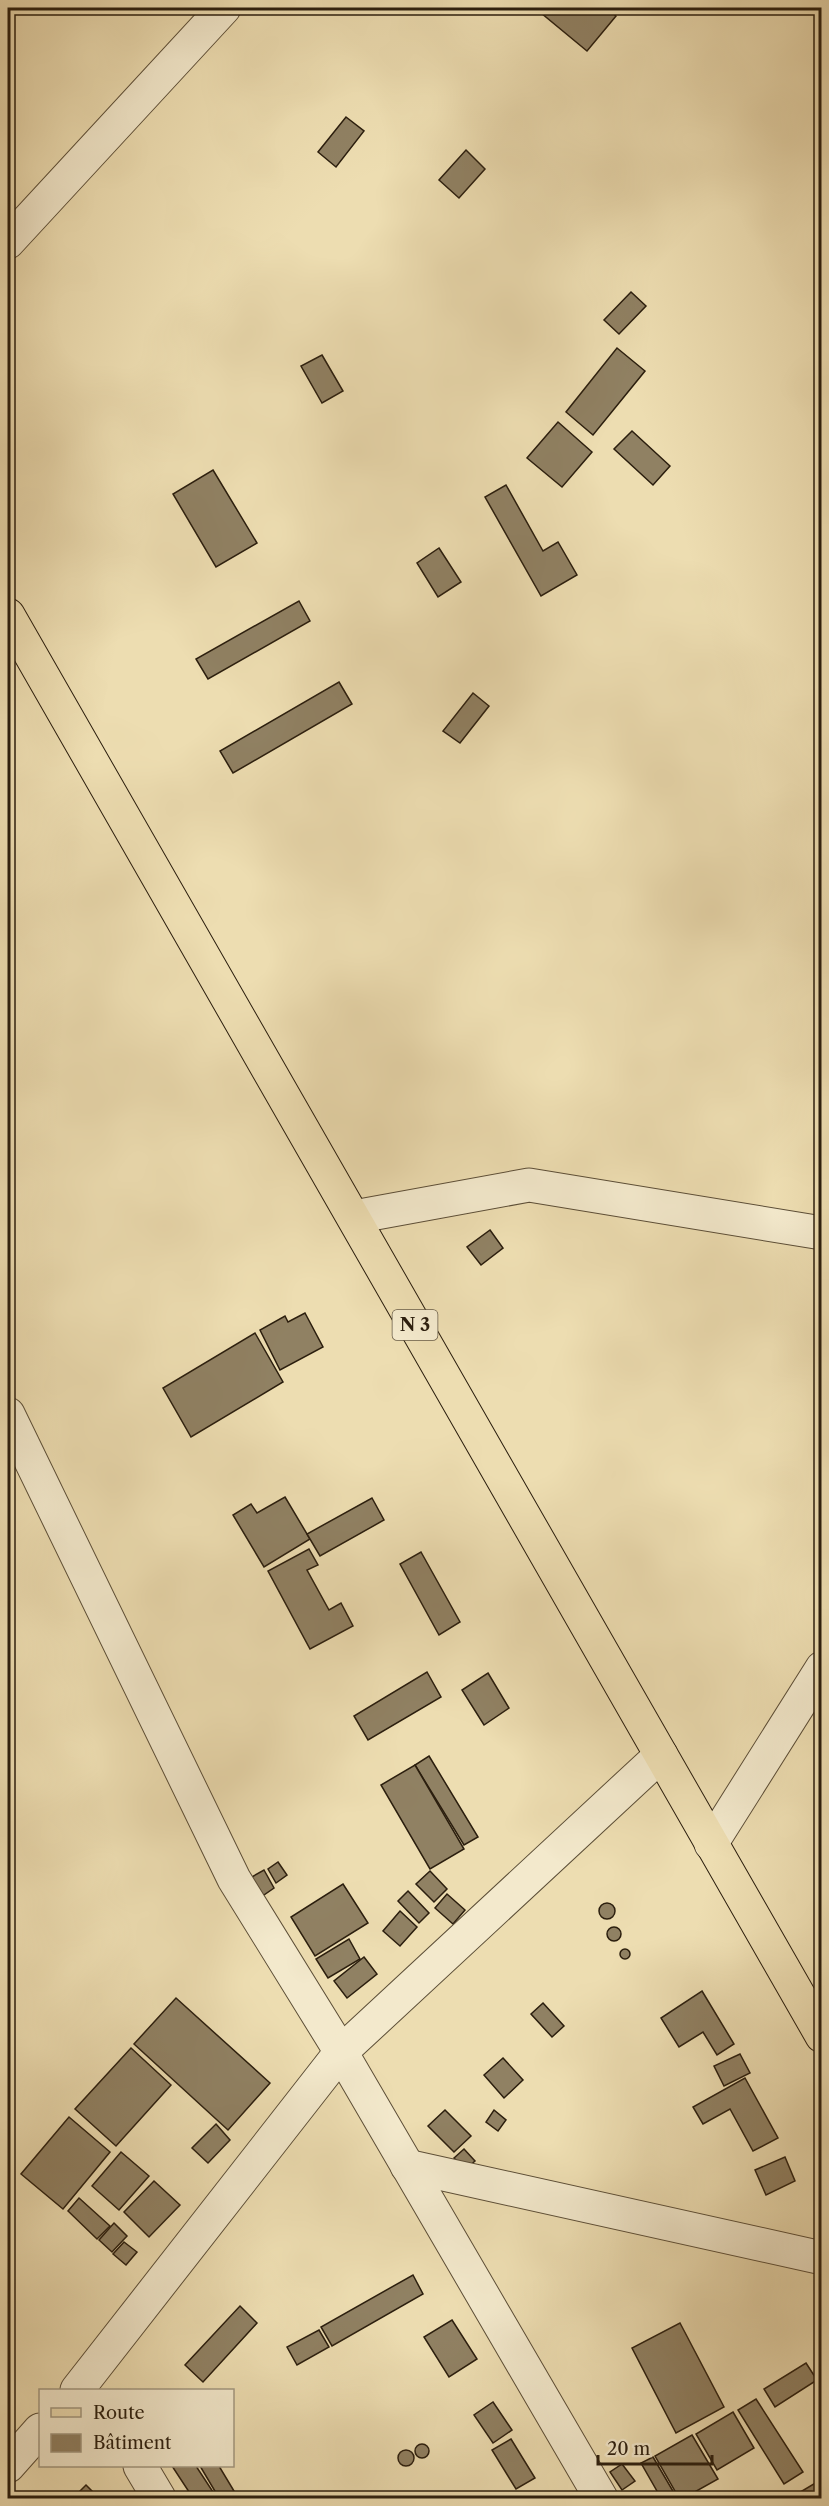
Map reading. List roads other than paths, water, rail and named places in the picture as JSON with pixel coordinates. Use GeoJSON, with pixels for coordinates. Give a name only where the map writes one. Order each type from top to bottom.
{"type":"FeatureCollection","features":[{"type":"Feature","properties":{"kind":"main road","name":"N 3"},"geometry":{"type":"LineString","coordinates":[[8,615],[822,2036]]}},
{"type":"Feature","properties":{"kind":"street"},"geometry":{"type":"LineString","coordinates":[[8,242],[224,8]]}},
{"type":"Feature","properties":{"kind":"street"},"geometry":{"type":"LineString","coordinates":[[354,1216],[529,1185],[822,1233]]}},
{"type":"Feature","properties":{"kind":"street"},"geometry":{"type":"LineString","coordinates":[[8,1414],[234,1879],[341,2052],[601,2499]]}},
{"type":"Feature","properties":{"kind":"street"},"geometry":{"type":"LineString","coordinates":[[711,1844],[822,1668]]}},
{"type":"Feature","properties":{"kind":"street"},"geometry":{"type":"LineString","coordinates":[[88,2386],[341,2052],[661,1755]]}},
{"type":"Feature","properties":{"kind":"street"},"geometry":{"type":"LineString","coordinates":[[407,2166],[822,2258]]}},
{"type":"Feature","properties":{"kind":"street"},"geometry":{"type":"LineString","coordinates":[[8,2466],[39,2431]]}},
{"type":"Feature","properties":{"kind":"street"},"geometry":{"type":"LineString","coordinates":[[141,2467],[159,2499]]}}]}
